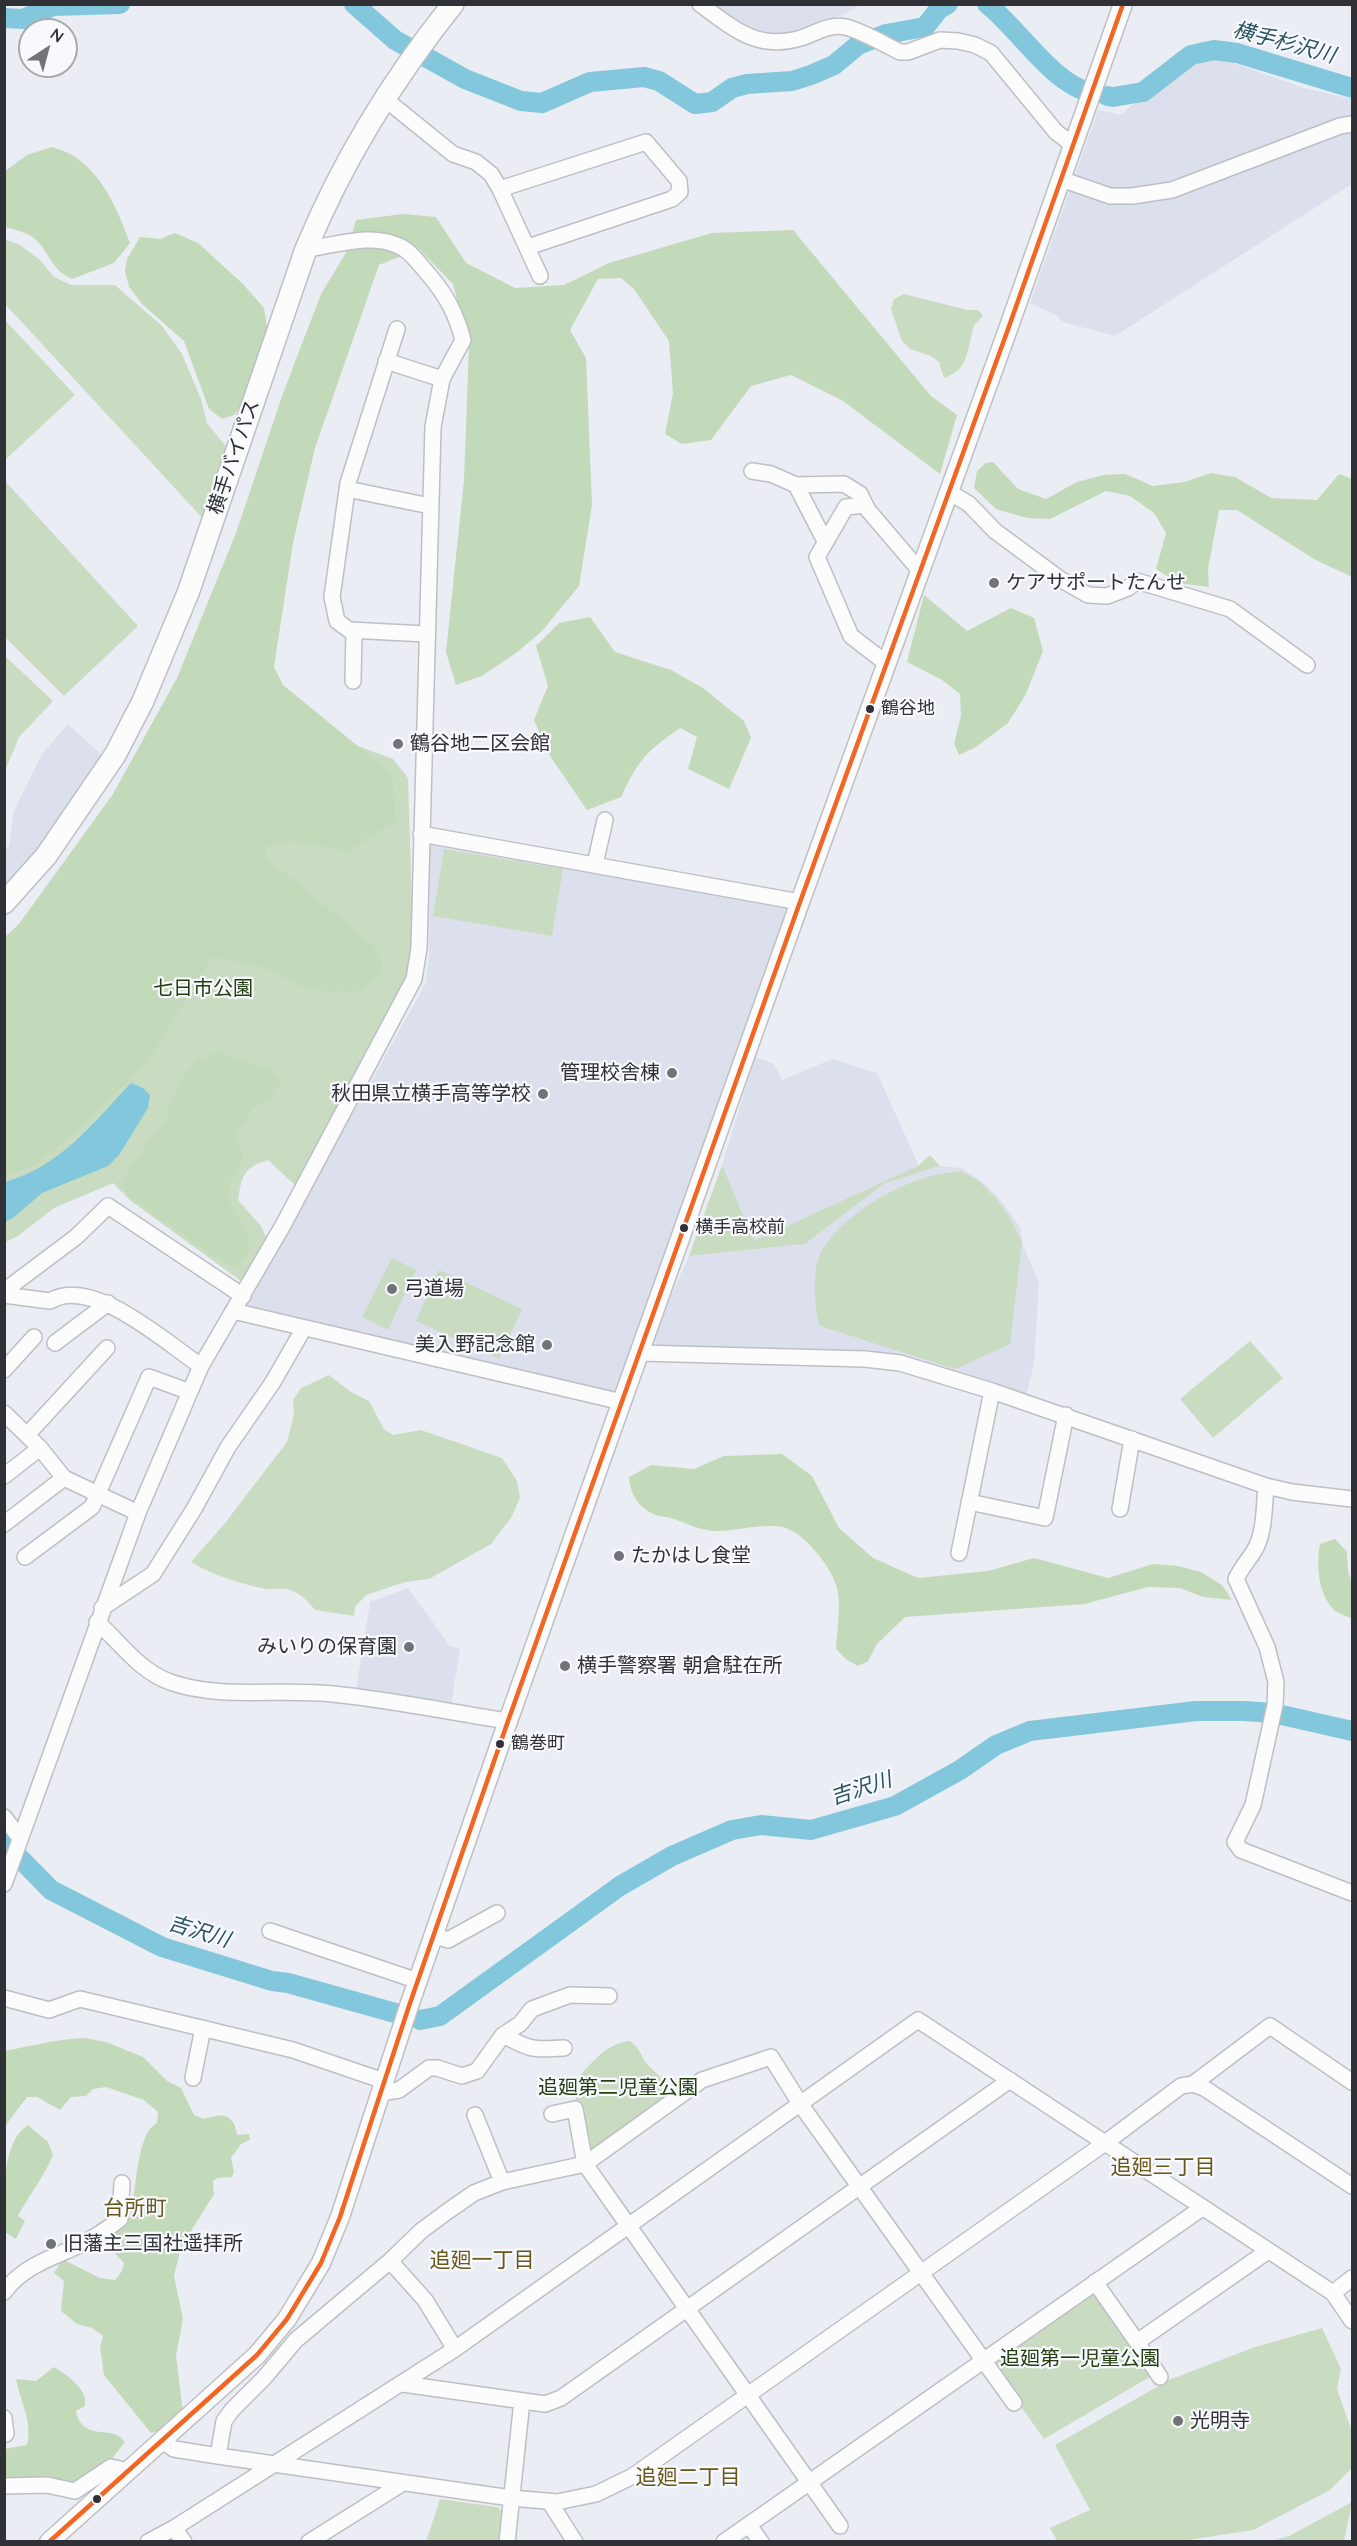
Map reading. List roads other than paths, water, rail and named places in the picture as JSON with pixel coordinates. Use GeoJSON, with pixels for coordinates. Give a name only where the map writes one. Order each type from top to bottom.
{"type":"FeatureCollection","features":[{"type":"Feature","properties":{"kind":"highway","name":"横手バイパス"},"geometry":{"type":"LineString","coordinates":[[4,903],[46,856],[115,754],[143,701],[188,593],[306,249],[324,205],[356,144],[404,70],[453,4]]}},
{"type":"Feature","properties":{"kind":"main road"},"geometry":{"type":"LineString","coordinates":[[49,2541],[258,2355],[286,2319],[321,2263],[340,2217],[409,2006],[508,1721],[1123,4]]}},
{"type":"Feature","properties":{"kind":"street"},"geometry":{"type":"LineString","coordinates":[[699,4],[738,32],[764,42],[787,43],[834,26],[847,27],[900,52],[908,52],[940,40],[975,45],[991,53],[1056,132],[1072,145]]}},
{"type":"Feature","properties":{"kind":"street"},"geometry":{"type":"LineString","coordinates":[[385,99],[453,153],[476,162],[491,174],[540,276]]}},
{"type":"Feature","properties":{"kind":"street"},"geometry":{"type":"LineString","coordinates":[[1060,179],[1110,196],[1132,196],[1172,190],[1340,126],[1353,124]]}},
{"type":"Feature","properties":{"kind":"street"},"geometry":{"type":"LineString","coordinates":[[500,189],[646,142],[679,181],[680,192],[672,199],[528,247]]}},
{"type":"Feature","properties":{"kind":"street"},"geometry":{"type":"LineString","coordinates":[[4,1884],[99,1615],[138,1513],[201,1366],[243,1296],[414,979],[419,948],[433,427],[442,379],[463,340],[457,316],[444,292],[415,258],[399,246],[383,242],[348,241],[306,249]]}},
{"type":"Feature","properties":{"kind":"street"},"geometry":{"type":"LineString","coordinates":[[397,329],[347,489],[332,597],[338,621],[349,630],[426,634]]}},
{"type":"Feature","properties":{"kind":"street"},"geometry":{"type":"LineString","coordinates":[[387,361],[442,379]]}},
{"type":"Feature","properties":{"kind":"street"},"geometry":{"type":"LineString","coordinates":[[752,471],[771,474],[796,485],[843,484],[860,494],[865,504],[920,571]]}},
{"type":"Feature","properties":{"kind":"street"},"geometry":{"type":"LineString","coordinates":[[796,485],[825,541]]}},
{"type":"Feature","properties":{"kind":"street"},"geometry":{"type":"LineString","coordinates":[[347,489],[430,506]]}},
{"type":"Feature","properties":{"kind":"street"},"geometry":{"type":"LineString","coordinates":[[949,492],[969,504],[995,531],[1060,579],[1088,595],[1107,596],[1128,588],[1137,581],[1230,609],[1307,665]]}},
{"type":"Feature","properties":{"kind":"street"},"geometry":{"type":"LineString","coordinates":[[865,504],[846,507],[817,557],[851,636],[886,663]]}},
{"type":"Feature","properties":{"kind":"street"},"geometry":{"type":"LineString","coordinates":[[352,681],[354,630]]}},
{"type":"Feature","properties":{"kind":"street"},"geometry":{"type":"LineString","coordinates":[[595,864],[605,820]]}},
{"type":"Feature","properties":{"kind":"street"},"geometry":{"type":"LineString","coordinates":[[421,834],[800,902]]}},
{"type":"Feature","properties":{"kind":"street"},"geometry":{"type":"LineString","coordinates":[[4,1293],[76,1237],[108,1206],[243,1296]]}},
{"type":"Feature","properties":{"kind":"street"},"geometry":{"type":"LineString","coordinates":[[4,1293],[50,1301],[61,1294],[97,1299],[108,1303],[122,1310],[201,1366]]}},
{"type":"Feature","properties":{"kind":"street"},"geometry":{"type":"LineString","coordinates":[[55,1343],[108,1303]]}},
{"type":"Feature","properties":{"kind":"street"},"geometry":{"type":"LineString","coordinates":[[233,1311],[622,1402]]}},
{"type":"Feature","properties":{"kind":"street"},"geometry":{"type":"LineString","coordinates":[[99,1615],[153,1574],[194,1509],[228,1447],[273,1382],[304,1328]]}},
{"type":"Feature","properties":{"kind":"street"},"geometry":{"type":"LineString","coordinates":[[4,1370],[34,1337]]}},
{"type":"Feature","properties":{"kind":"street"},"geometry":{"type":"LineString","coordinates":[[27,1435],[107,1348]]}},
{"type":"Feature","properties":{"kind":"street"},"geometry":{"type":"LineString","coordinates":[[639,1353],[865,1359],[900,1363],[1066,1415],[1266,1486],[1292,1492],[1353,1499]]}},
{"type":"Feature","properties":{"kind":"street"},"geometry":{"type":"LineString","coordinates":[[25,1557],[92,1507],[149,1377],[190,1392]]}},
{"type":"Feature","properties":{"kind":"street"},"geometry":{"type":"LineString","coordinates":[[959,1552],[992,1391]]}},
{"type":"Feature","properties":{"kind":"street"},"geometry":{"type":"LineString","coordinates":[[969,1502],[1045,1518],[1066,1415]]}},
{"type":"Feature","properties":{"kind":"street"},"geometry":{"type":"LineString","coordinates":[[6,1418],[40,1448],[64,1478],[138,1513]]}},
{"type":"Feature","properties":{"kind":"street"},"geometry":{"type":"LineString","coordinates":[[1120,1509],[1132,1439]]}},
{"type":"Feature","properties":{"kind":"street"},"geometry":{"type":"LineString","coordinates":[[4,1476],[40,1448]]}},
{"type":"Feature","properties":{"kind":"street"},"geometry":{"type":"LineString","coordinates":[[4,1524],[64,1478]]}},
{"type":"Feature","properties":{"kind":"street"},"geometry":{"type":"LineString","coordinates":[[1266,1486],[1260,1536],[1255,1550],[1241,1568],[1236,1579],[1272,1662],[1276,1682],[1275,1705],[1253,1805],[1235,1842],[1241,1850],[1353,1893]]}},
{"type":"Feature","properties":{"kind":"street"},"geometry":{"type":"LineString","coordinates":[[99,1615],[111,1634],[131,1657],[151,1673],[170,1682],[209,1690],[331,1694],[508,1721]]}},
{"type":"Feature","properties":{"kind":"street"},"geometry":{"type":"LineString","coordinates":[[4,1817],[21,1838]]}},
{"type":"Feature","properties":{"kind":"street"},"geometry":{"type":"LineString","coordinates":[[434,1935],[448,1940],[497,1913]]}},
{"type":"Feature","properties":{"kind":"street"},"geometry":{"type":"LineString","coordinates":[[270,1931],[418,1981]]}},
{"type":"Feature","properties":{"kind":"street"},"geometry":{"type":"LineString","coordinates":[[4,1998],[49,2010],[80,1999],[293,2050],[382,2087],[399,2090],[429,2068],[437,2068],[462,2076],[477,2072],[502,2034],[520,2024],[532,2009],[570,1995],[609,1996]]}},
{"type":"Feature","properties":{"kind":"street"},"geometry":{"type":"LineString","coordinates":[[148,2541],[174,2528],[455,2349],[918,2020],[1333,2293],[1353,2321]]}},
{"type":"Feature","properties":{"kind":"street"},"geometry":{"type":"LineString","coordinates":[[160,2440],[174,2449],[512,2498],[557,2502],[596,2494],[633,2476],[1105,2143],[1181,2086],[1193,2084],[1270,2026],[1353,2082]]}},
{"type":"Feature","properties":{"kind":"street"},"geometry":{"type":"LineString","coordinates":[[193,2078],[203,2028]]}},
{"type":"Feature","properties":{"kind":"street"},"geometry":{"type":"LineString","coordinates":[[502,2034],[536,2050],[564,2048]]}},
{"type":"Feature","properties":{"kind":"street"},"geometry":{"type":"LineString","coordinates":[[218,2456],[224,2421],[231,2410],[264,2378],[296,2340],[390,2261],[421,2231],[448,2211],[474,2193],[502,2182],[585,2164],[702,2080],[771,2057],[801,2105],[1014,2403]]}},
{"type":"Feature","properties":{"kind":"street"},"geometry":{"type":"LineString","coordinates":[[403,2384],[545,2404],[561,2398],[1010,2080]]}},
{"type":"Feature","properties":{"kind":"street"},"geometry":{"type":"LineString","coordinates":[[1193,2084],[1204,2088],[1353,2186]]}},
{"type":"Feature","properties":{"kind":"street"},"geometry":{"type":"LineString","coordinates":[[552,2114],[575,2109],[585,2164],[840,2526]]}},
{"type":"Feature","properties":{"kind":"street"},"geometry":{"type":"LineString","coordinates":[[475,2115],[502,2182]]}},
{"type":"Feature","properties":{"kind":"street"},"geometry":{"type":"LineString","coordinates":[[4,2292],[14,2278],[38,2263],[72,2248],[120,2219],[122,2183]]}},
{"type":"Feature","properties":{"kind":"street"},"geometry":{"type":"LineString","coordinates":[[724,2541],[1202,2208]]}},
{"type":"Feature","properties":{"kind":"street"},"geometry":{"type":"LineString","coordinates":[[1137,2342],[1268,2251]]}},
{"type":"Feature","properties":{"kind":"street"},"geometry":{"type":"LineString","coordinates":[[390,2261],[425,2300],[455,2349]]}},
{"type":"Feature","properties":{"kind":"street"},"geometry":{"type":"LineString","coordinates":[[1333,2293],[1353,2278]]}},
{"type":"Feature","properties":{"kind":"street"},"geometry":{"type":"LineString","coordinates":[[1095,2282],[1160,2378]]}},
{"type":"Feature","properties":{"kind":"street"},"geometry":{"type":"LineString","coordinates":[[507,2541],[522,2401]]}},
{"type":"Feature","properties":{"kind":"street"},"geometry":{"type":"LineString","coordinates":[[4,2418],[6,2434]]}},
{"type":"Feature","properties":{"kind":"street"},"geometry":{"type":"LineString","coordinates":[[4,2487],[47,2486],[75,2491],[111,2466],[127,2471]]}},
{"type":"Feature","properties":{"kind":"street"},"geometry":{"type":"LineString","coordinates":[[309,2541],[403,2483]]}},
{"type":"Feature","properties":{"kind":"street"},"geometry":{"type":"LineString","coordinates":[[549,2501],[575,2541]]}},
{"type":"Feature","properties":{"kind":"street"},"geometry":{"type":"LineString","coordinates":[[748,2525],[761,2541]]}},
{"type":"Feature","properties":{"kind":"street"},"geometry":{"type":"LineString","coordinates":[[174,2528],[184,2541]]}},
{"type":"Feature","properties":{"kind":"water"},"geometry":{"type":"Polygon","coordinates":[[[131,1083],[143,1088],[150,1095],[148,1108],[119,1155],[108,1166],[42,1193],[5,1222],[5,1182],[43,1166],[59,1154],[89,1128],[131,1083]]]}},
{"type":"Feature","properties":{"kind":"waterway","name":"横手杉沢川"},"geometry":{"type":"LineString","coordinates":[[4,18],[23,19],[53,6],[120,4]]}},
{"type":"Feature","properties":{"kind":"waterway","name":"横手杉沢川"},"geometry":{"type":"LineString","coordinates":[[354,4],[395,40],[465,79],[521,101],[542,103],[590,82],[644,77],[659,81],[695,104],[712,102],[732,88],[747,84],[792,81],[811,75],[834,65],[858,45],[886,34],[925,27],[939,9],[948,4]]}},
{"type":"Feature","properties":{"kind":"waterway","name":"横手杉沢川"},"geometry":{"type":"LineString","coordinates":[[987,4],[1050,68],[1077,88],[1092,93]]}},
{"type":"Feature","properties":{"kind":"waterway","name":"横手杉沢川"},"geometry":{"type":"LineString","coordinates":[[1107,96],[1143,92],[1191,55],[1214,50],[1237,53],[1352,88]]}},
{"type":"Feature","properties":{"kind":"waterway","name":"吉沢川"},"geometry":{"type":"LineString","coordinates":[[420,2020],[440,2016],[620,1886],[672,1856],[732,1830],[761,1825],[811,1830],[895,1806],[960,1770],[996,1745],[1030,1731],[1196,1711],[1273,1713],[1352,1731]]}},
{"type":"Feature","properties":{"kind":"waterway","name":"吉沢川"},"geometry":{"type":"LineString","coordinates":[[4,1842],[51,1890],[162,1947],[272,1981],[288,1983],[406,2016]]}},
{"type":"Feature","properties":{"kind":"place","name":"ケアサポートたんせ"},"geometry":{"type":"Point","coordinates":[994,583]}},
{"type":"Feature","properties":{"kind":"place","name":"鶴谷地"},"geometry":{"type":"Point","coordinates":[870,709]}},
{"type":"Feature","properties":{"kind":"place","name":"鶴谷地二区会館"},"geometry":{"type":"Point","coordinates":[398,744]}},
{"type":"Feature","properties":{"kind":"place","name":"管理校舎棟"},"geometry":{"type":"Point","coordinates":[672,1073]}},
{"type":"Feature","properties":{"kind":"place","name":"秋田県立横手高等学校"},"geometry":{"type":"Point","coordinates":[543,1094]}},
{"type":"Feature","properties":{"kind":"place","name":"横手高校前"},"geometry":{"type":"Point","coordinates":[684,1228]}},
{"type":"Feature","properties":{"kind":"place","name":"弓道場"},"geometry":{"type":"Point","coordinates":[392,1289]}},
{"type":"Feature","properties":{"kind":"place","name":"美入野記念館"},"geometry":{"type":"Point","coordinates":[547,1345]}},
{"type":"Feature","properties":{"kind":"place","name":"たかはし食堂"},"geometry":{"type":"Point","coordinates":[619,1556]}},
{"type":"Feature","properties":{"kind":"place","name":"みいりの保育園"},"geometry":{"type":"Point","coordinates":[409,1647]}},
{"type":"Feature","properties":{"kind":"place","name":"横手警察署 朝倉駐在所"},"geometry":{"type":"Point","coordinates":[565,1666]}},
{"type":"Feature","properties":{"kind":"place","name":"鶴巻町"},"geometry":{"type":"Point","coordinates":[500,1744]}},
{"type":"Feature","properties":{"kind":"place","name":"旧藩主三国社遥拝所"},"geometry":{"type":"Point","coordinates":[51,2244]}},
{"type":"Feature","properties":{"kind":"place","name":"光明寺"},"geometry":{"type":"Point","coordinates":[1178,2421]}},
{"type":"Feature","properties":{"kind":"district","name":"追廻三丁目"},"geometry":{"type":"Point","coordinates":[1163,2168]}},
{"type":"Feature","properties":{"kind":"district","name":"台所町"},"geometry":{"type":"Point","coordinates":[135,2209]}},
{"type":"Feature","properties":{"kind":"district","name":"追廻一丁目"},"geometry":{"type":"Point","coordinates":[482,2261]}},
{"type":"Feature","properties":{"kind":"district","name":"追廻二丁目"},"geometry":{"type":"Point","coordinates":[688,2478]}},
{"type":"Feature","properties":{"kind":"park label","name":"七日市公園"},"geometry":{"type":"Point","coordinates":[203,989]}},
{"type":"Feature","properties":{"kind":"park label","name":"追廻第二児童公園"},"geometry":{"type":"Point","coordinates":[618,2088]}},
{"type":"Feature","properties":{"kind":"park label","name":"追廻第一児童公園"},"geometry":{"type":"Point","coordinates":[1080,2359]}}]}
